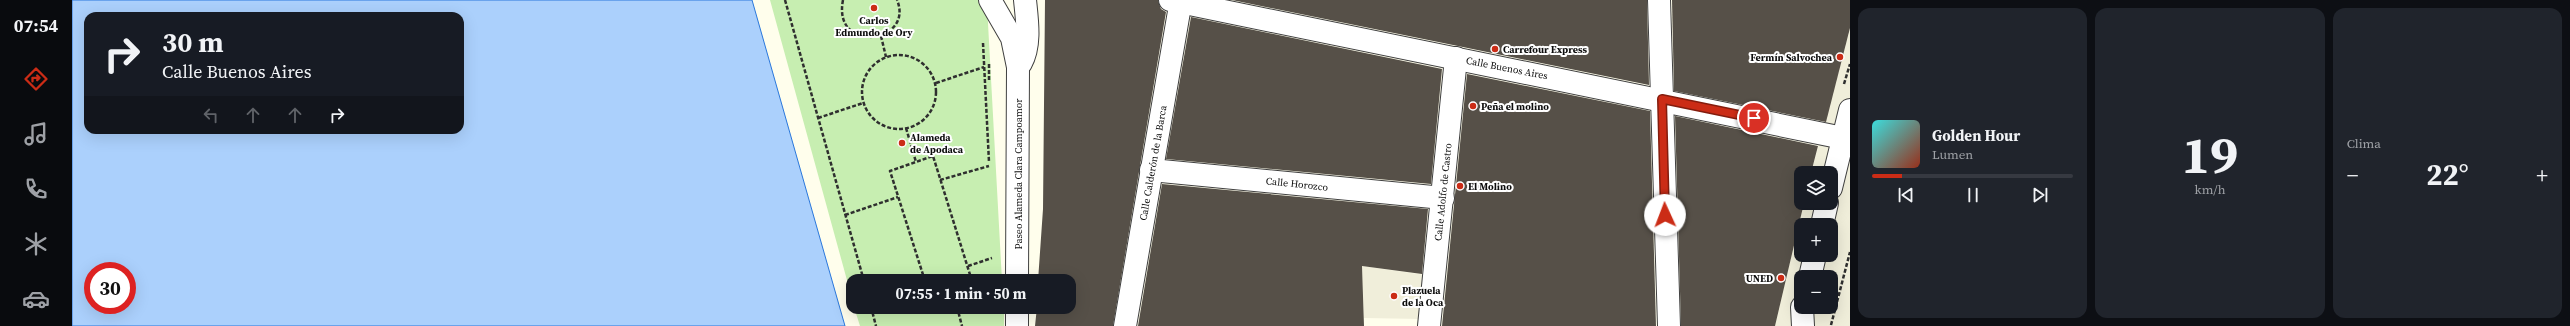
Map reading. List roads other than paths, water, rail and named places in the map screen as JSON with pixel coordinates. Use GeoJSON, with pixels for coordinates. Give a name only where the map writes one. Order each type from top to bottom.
{"type":"FeatureCollection","features":[{"type":"Feature","properties":{"kind":"street","name":"Paseo Alameda Clara Campoamor"},"geometry":{"type":"LineString","coordinates":[[990,0],[1012,38],[1018,67],[1017,274]]}},
{"type":"Feature","properties":{"kind":"street","name":"Paseo Alameda Clara Campoamor"},"geometry":{"type":"LineString","coordinates":[[1018,67],[1025,55],[1027,39],[1025,0]]}},
{"type":"Feature","properties":{"kind":"street"},"geometry":{"type":"LineString","coordinates":[[1659,0],[1669,326]]}},
{"type":"Feature","properties":{"kind":"street","name":"Calle Buenos Aires"},"geometry":{"type":"LineString","coordinates":[[1177,1],[1662,99],[1843,138]]}},
{"type":"Feature","properties":{"kind":"street","name":"Calle Calderón de la Barca"},"geometry":{"type":"LineString","coordinates":[[1125,326],[1177,1]]}},
{"type":"Feature","properties":{"kind":"street","name":"Calle Adolfo de Castro"},"geometry":{"type":"LineString","coordinates":[[1429,326],[1456,58]]}},
{"type":"Feature","properties":{"kind":"street"},"geometry":{"type":"LineString","coordinates":[[1836,166],[1850,110]]}},
{"type":"Feature","properties":{"kind":"street","name":"Calle Horozco"},"geometry":{"type":"LineString","coordinates":[[1151,170],[1443,198]]}},
{"type":"Feature","properties":{"kind":"street"},"geometry":{"type":"LineString","coordinates":[[1016,326],[1017,314]]}},
{"type":"Feature","properties":{"kind":"street"},"geometry":{"type":"LineString","coordinates":[[1802,314],[1803,326]]}},
{"type":"Feature","properties":{"kind":"water"},"geometry":{"type":"Polygon","coordinates":[[[72,0],[752,0],[845,326],[72,326],[72,0]]]}},
{"type":"Feature","properties":{"kind":"place","name":"Carlos Edmundo de Ory"},"geometry":{"type":"Point","coordinates":[874,8]}},
{"type":"Feature","properties":{"kind":"place","name":"Carrefour Express"},"geometry":{"type":"Point","coordinates":[1495,49]}},
{"type":"Feature","properties":{"kind":"place","name":"Fermín Salvochea"},"geometry":{"type":"Point","coordinates":[1840,57]}},
{"type":"Feature","properties":{"kind":"place","name":"Peña el molino"},"geometry":{"type":"Point","coordinates":[1473,106]}},
{"type":"Feature","properties":{"kind":"place","name":"Alameda de Apodaca"},"geometry":{"type":"Point","coordinates":[902,143]}},
{"type":"Feature","properties":{"kind":"place","name":"El Molino"},"geometry":{"type":"Point","coordinates":[1460,186]}},
{"type":"Feature","properties":{"kind":"place","name":"UNED"},"geometry":{"type":"Point","coordinates":[1781,278]}},
{"type":"Feature","properties":{"kind":"place","name":"Plazuela de la Oca"},"geometry":{"type":"Point","coordinates":[1394,296]}}]}
